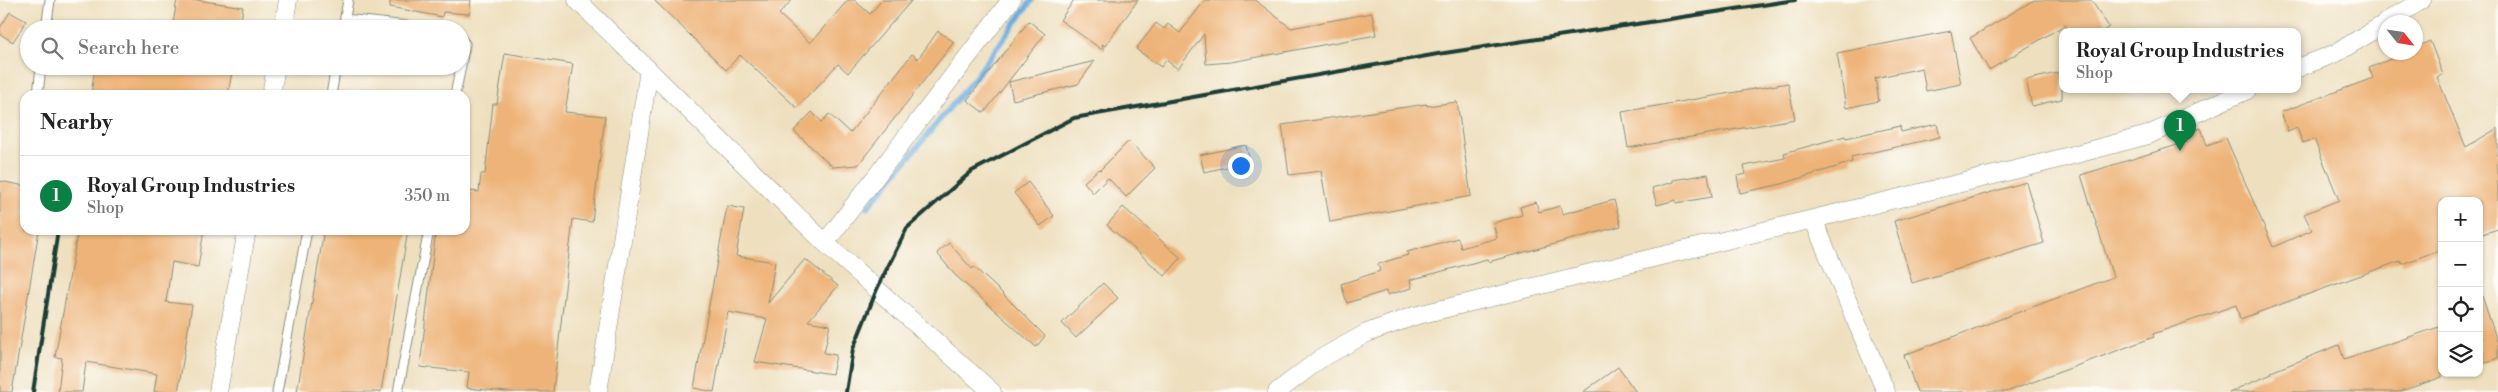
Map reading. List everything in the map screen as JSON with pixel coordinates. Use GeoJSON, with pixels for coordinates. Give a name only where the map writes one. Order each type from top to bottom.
{"type":"FeatureCollection","features":[{"type":"Feature","properties":{"kind":"street"},"geometry":{"type":"LineString","coordinates":[[285,20],[288,0]]}},
{"type":"Feature","properties":{"kind":"street"},"geometry":{"type":"LineString","coordinates":[[577,0],[825,243],[992,392]]}},
{"type":"Feature","properties":{"kind":"street"},"geometry":{"type":"LineString","coordinates":[[825,243],[1011,0]]}},
{"type":"Feature","properties":{"kind":"street"},"geometry":{"type":"LineString","coordinates":[[2399,15],[2422,0]]}},
{"type":"Feature","properties":{"kind":"street"},"geometry":{"type":"LineString","coordinates":[[2301,67],[2336,53],[2378,28]]}},
{"type":"Feature","properties":{"kind":"street"},"geometry":{"type":"LineString","coordinates":[[598,392],[649,70]]}},
{"type":"Feature","properties":{"kind":"street"},"geometry":{"type":"LineString","coordinates":[[272,90],[274,75]]}},
{"type":"Feature","properties":{"kind":"street"},"geometry":{"type":"LineString","coordinates":[[1277,392],[1320,359],[1367,334],[1414,316],[2039,164],[2148,135],[2240,93]]}},
{"type":"Feature","properties":{"kind":"street"},"geometry":{"type":"LineString","coordinates":[[1812,219],[1886,392]]}},
{"type":"Feature","properties":{"kind":"street"},"geometry":{"type":"LineString","coordinates":[[218,392],[246,235]]}},
{"type":"Feature","properties":{"kind":"lane"},"geometry":{"type":"LineString","coordinates":[[47,20],[50,0]]}},
{"type":"Feature","properties":{"kind":"lane"},"geometry":{"type":"LineString","coordinates":[[348,0],[345,19],[354,20]]}},
{"type":"Feature","properties":{"kind":"lane"},"geometry":{"type":"LineString","coordinates":[[39,90],[40,75]]}},
{"type":"Feature","properties":{"kind":"lane"},"geometry":{"type":"LineString","coordinates":[[332,90],[334,75]]}},
{"type":"Feature","properties":{"kind":"lane"},"geometry":{"type":"LineString","coordinates":[[456,90],[459,75]]}},
{"type":"Feature","properties":{"kind":"lane"},"geometry":{"type":"LineString","coordinates":[[278,392],[306,235]]}},
{"type":"Feature","properties":{"kind":"lane"},"geometry":{"type":"LineString","coordinates":[[398,392],[428,235]]}},
{"type":"Feature","properties":{"kind":"building"},"geometry":{"type":"Polygon","coordinates":[[[177,0],[197,0],[243,7],[241,20],[174,20],[177,0]]]}},
{"type":"Feature","properties":{"kind":"building"},"geometry":{"type":"Polygon","coordinates":[[[390,0],[471,0],[469,14],[443,12],[442,17],[390,7],[390,0]]]}},
{"type":"Feature","properties":{"kind":"building"},"geometry":{"type":"Polygon","coordinates":[[[654,0],[792,0],[779,14],[810,43],[848,0],[854,0],[870,14],[882,0],[912,0],[848,73],[838,64],[797,108],[740,55],[726,70],[654,0]]]}},
{"type":"Feature","properties":{"kind":"building"},"geometry":{"type":"Polygon","coordinates":[[[1074,0],[1138,0],[1105,46],[1102,44],[1104,51],[1060,20],[1074,0]]]}},
{"type":"Feature","properties":{"kind":"building"},"geometry":{"type":"Polygon","coordinates":[[[1205,0],[1255,0],[1291,28],[1372,13],[1376,35],[1231,62],[1206,64],[1204,34],[1178,69],[1166,60],[1161,67],[1136,49],[1156,23],[1164,29],[1168,24],[1180,33],[1205,0]]]}},
{"type":"Feature","properties":{"kind":"building"},"geometry":{"type":"Polygon","coordinates":[[[2034,0],[2091,0],[2109,27],[2067,28],[2065,25],[1989,70],[1970,38],[2034,0]]]}},
{"type":"Feature","properties":{"kind":"building"},"geometry":{"type":"Polygon","coordinates":[[[10,12],[24,20],[20,20],[20,31],[13,42],[0,34],[0,28],[10,12]]]}},
{"type":"Feature","properties":{"kind":"building"},"geometry":{"type":"Polygon","coordinates":[[[1029,21],[1045,34],[984,113],[967,100],[1029,21]]]}},
{"type":"Feature","properties":{"kind":"building"},"geometry":{"type":"Polygon","coordinates":[[[938,31],[954,42],[858,165],[833,167],[794,131],[812,112],[822,122],[829,114],[850,133],[912,54],[918,59],[938,31]]]}},
{"type":"Feature","properties":{"kind":"building"},"geometry":{"type":"Polygon","coordinates":[[[1951,31],[1961,84],[1926,91],[1922,68],[1875,78],[1879,101],[1846,108],[1837,53],[1951,31]]]}},
{"type":"Feature","properties":{"kind":"building"},"geometry":{"type":"Polygon","coordinates":[[[2430,41],[2443,75],[2437,77],[2466,147],[2498,128],[2498,229],[2483,234],[2483,197],[2438,197],[2438,250],[2402,264],[2400,261],[2240,319],[2236,305],[2153,334],[2154,337],[2006,392],[1917,392],[1904,355],[2113,277],[2081,175],[2187,142],[2184,134],[2201,128],[2207,145],[2226,138],[2273,247],[2312,230],[2304,214],[2339,200],[2314,139],[2303,143],[2297,128],[2288,132],[2281,112],[2373,78],[2369,68],[2388,60],[2423,60],[2423,44],[2430,41]]]}},
{"type":"Feature","properties":{"kind":"building"},"geometry":{"type":"Polygon","coordinates":[[[505,53],[573,64],[565,112],[605,116],[592,222],[573,219],[553,392],[507,392],[467,388],[469,372],[420,367],[435,235],[470,235],[470,191],[479,192],[481,174],[485,174],[493,104],[497,104],[505,53]]]}},
{"type":"Feature","properties":{"kind":"building"},"geometry":{"type":"Polygon","coordinates":[[[1095,61],[1078,84],[1013,100],[1009,82],[1095,61]]]}},
{"type":"Feature","properties":{"kind":"building"},"geometry":{"type":"Polygon","coordinates":[[[2059,73],[2059,93],[2062,93],[2062,99],[2032,106],[2026,80],[2059,73]]]}},
{"type":"Feature","properties":{"kind":"building"},"geometry":{"type":"Polygon","coordinates":[[[94,75],[231,75],[229,90],[92,90],[94,75]]]}},
{"type":"Feature","properties":{"kind":"building"},"geometry":{"type":"Polygon","coordinates":[[[1788,83],[1795,119],[1628,148],[1622,112],[1788,83]]]}},
{"type":"Feature","properties":{"kind":"building"},"geometry":{"type":"Polygon","coordinates":[[[1457,102],[1471,196],[1330,222],[1321,171],[1289,175],[1282,125],[1427,104],[1427,106],[1457,102]]]}},
{"type":"Feature","properties":{"kind":"building"},"geometry":{"type":"Polygon","coordinates":[[[1937,124],[1940,137],[1851,157],[1852,162],[1782,184],[1740,193],[1737,176],[1746,174],[1744,166],[1785,158],[1784,153],[1845,136],[1846,138],[1900,126],[1901,132],[1937,124]]]}},
{"type":"Feature","properties":{"kind":"building"},"geometry":{"type":"Polygon","coordinates":[[[1129,141],[1155,168],[1126,197],[1108,178],[1093,193],[1084,182],[1100,170],[1129,141]]]}},
{"type":"Feature","properties":{"kind":"building"},"geometry":{"type":"Polygon","coordinates":[[[1246,145],[1250,162],[1204,172],[1200,155],[1246,145]]]}},
{"type":"Feature","properties":{"kind":"building"},"geometry":{"type":"Polygon","coordinates":[[[1708,174],[1712,197],[1676,203],[1676,200],[1657,205],[1652,188],[1673,182],[1673,180],[1708,174]]]}},
{"type":"Feature","properties":{"kind":"building"},"geometry":{"type":"Polygon","coordinates":[[[0,181],[20,185],[20,235],[38,235],[12,392],[0,392],[0,181]]]}},
{"type":"Feature","properties":{"kind":"building"},"geometry":{"type":"Polygon","coordinates":[[[1028,182],[1054,216],[1040,226],[1014,193],[1028,182]]]}},
{"type":"Feature","properties":{"kind":"building"},"geometry":{"type":"Polygon","coordinates":[[[2026,182],[2044,243],[1912,283],[1894,221],[2026,182]]]}},
{"type":"Feature","properties":{"kind":"building"},"geometry":{"type":"Polygon","coordinates":[[[1614,200],[1621,226],[1488,262],[1487,259],[1410,280],[1412,288],[1387,295],[1386,291],[1347,303],[1341,284],[1380,271],[1378,264],[1408,255],[1407,252],[1458,238],[1461,248],[1497,238],[1493,223],[1522,215],[1520,207],[1536,202],[1539,212],[1560,206],[1562,214],[1614,200]]]}},
{"type":"Feature","properties":{"kind":"building"},"geometry":{"type":"Polygon","coordinates":[[[727,206],[744,209],[736,256],[775,262],[768,303],[805,259],[838,286],[808,321],[830,325],[824,353],[836,355],[832,374],[755,362],[767,319],[728,312],[714,392],[694,388],[727,206]]]}},
{"type":"Feature","properties":{"kind":"building"},"geometry":{"type":"Polygon","coordinates":[[[1123,207],[1181,258],[1165,276],[1107,225],[1123,207]]]}},
{"type":"Feature","properties":{"kind":"building"},"geometry":{"type":"Polygon","coordinates":[[[77,235],[203,235],[198,267],[172,262],[166,302],[192,305],[178,392],[154,392],[157,374],[86,362],[82,392],[58,392],[62,358],[55,357],[77,235]]]}},
{"type":"Feature","properties":{"kind":"building"},"geometry":{"type":"Polygon","coordinates":[[[323,235],[407,235],[381,392],[297,392],[323,235]]]}},
{"type":"Feature","properties":{"kind":"building"},"geometry":{"type":"Polygon","coordinates":[[[949,243],[972,269],[974,267],[1045,336],[1036,347],[955,275],[937,253],[949,243]]]}},
{"type":"Feature","properties":{"kind":"building"},"geometry":{"type":"Polygon","coordinates":[[[1103,283],[1118,298],[1076,338],[1062,323],[1103,283]]]}},
{"type":"Feature","properties":{"kind":"building"},"geometry":{"type":"Polygon","coordinates":[[[2483,299],[2498,344],[2498,358],[2483,364],[2483,299]]]}},
{"type":"Feature","properties":{"kind":"building"},"geometry":{"type":"Polygon","coordinates":[[[2438,327],[2438,377],[2442,377],[2399,392],[2229,392],[2272,374],[2271,372],[2339,345],[2344,359],[2438,327]]]}},
{"type":"Feature","properties":{"kind":"building"},"geometry":{"type":"Polygon","coordinates":[[[1618,367],[1636,392],[1583,392],[1618,367]]]}},
{"type":"Feature","properties":{"kind":"waterway"},"geometry":{"type":"LineString","coordinates":[[867,208],[976,76],[1032,0]]}},
{"type":"Feature","properties":{"kind":"railway"},"geometry":{"type":"LineString","coordinates":[[846,392],[853,349],[877,289],[907,228],[972,171],[1074,118],[1438,54],[1795,0]]}},
{"type":"Feature","properties":{"kind":"railway"},"geometry":{"type":"LineString","coordinates":[[33,392],[57,235]]}},
{"type":"Feature","properties":{"kind":"place","name":"Royal Group Industries"},"geometry":{"type":"Point","coordinates":[2180,151]}}]}
